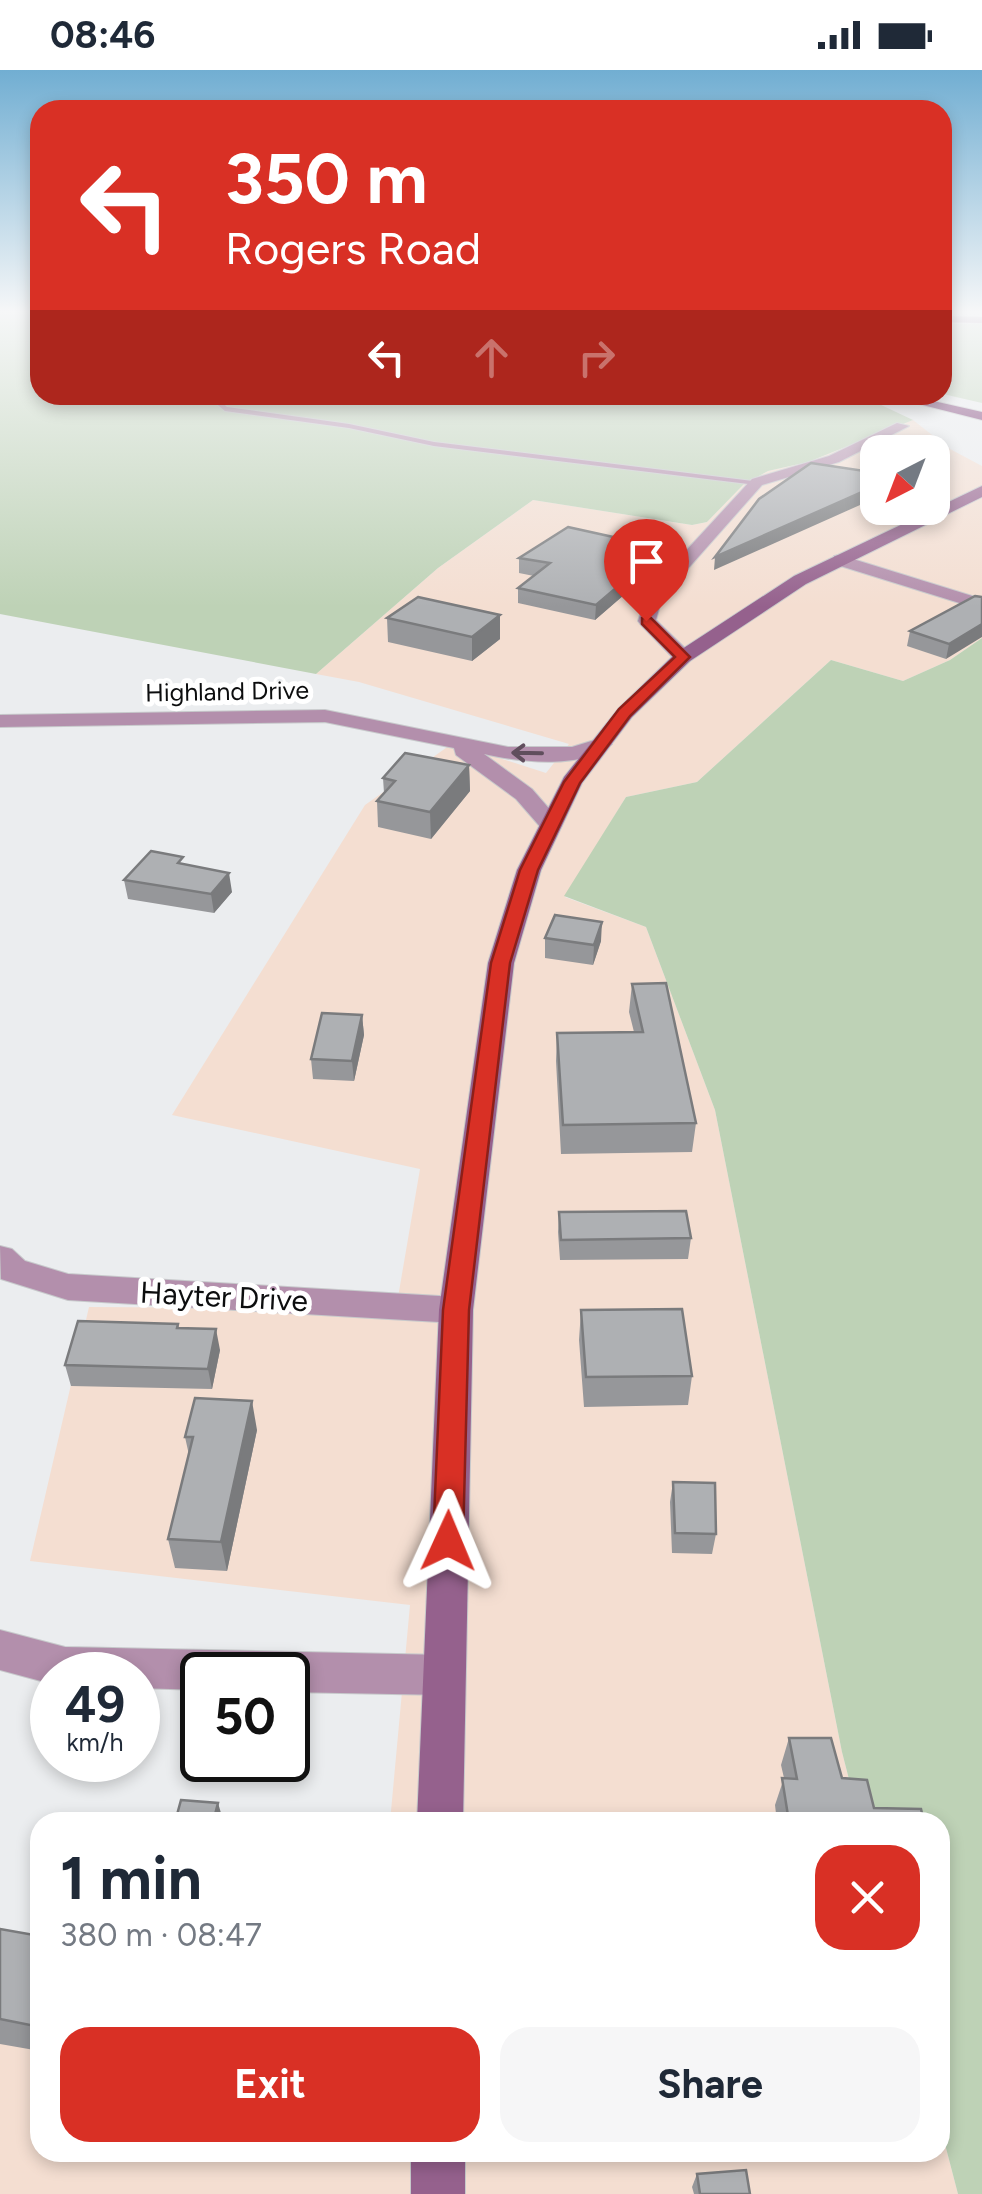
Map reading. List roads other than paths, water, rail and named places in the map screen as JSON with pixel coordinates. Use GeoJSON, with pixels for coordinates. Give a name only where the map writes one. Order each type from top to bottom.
{"type":"FeatureCollection","features":[{"type":"Feature","properties":{"kind":"main road"},"geometry":{"type":"LineString","coordinates":[[440,1812],[456,1310],[500,963],[529,870],[572,782],[625,713],[683,657],[774,594],[982,491]]}},
{"type":"Feature","properties":{"kind":"main road"},"geometry":{"type":"LineString","coordinates":[[438,2162],[438,2194]]}},
{"type":"Feature","properties":{"kind":"street"},"geometry":{"type":"LineString","coordinates":[[683,657],[646,621],[653,597],[758,482],[834,459],[902,426]]}},
{"type":"Feature","properties":{"kind":"street"},"geometry":{"type":"LineString","coordinates":[[840,560],[982,605]]}},
{"type":"Feature","properties":{"kind":"street","name":"Highland Drive"},"geometry":{"type":"LineString","coordinates":[[0,721],[22,724],[325,716],[508,753],[560,754],[602,744]]}},
{"type":"Feature","properties":{"kind":"street"},"geometry":{"type":"LineString","coordinates":[[452,743],[524,794],[551,825]]}},
{"type":"Feature","properties":{"kind":"street","name":"Hayter Drive"},"geometry":{"type":"LineString","coordinates":[[0,1258],[13,1270],[68,1288],[456,1310]]}},
{"type":"Feature","properties":{"kind":"street"},"geometry":{"type":"LineString","coordinates":[[0,1650],[65,1667],[444,1675]]}},
{"type":"Feature","properties":{"kind":"lane"},"geometry":{"type":"LineString","coordinates":[[226,409],[349,426],[434,444],[758,482]]}}]}
